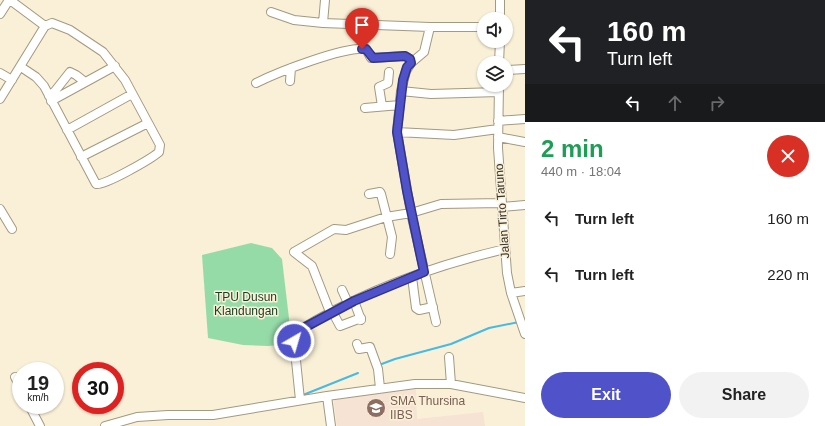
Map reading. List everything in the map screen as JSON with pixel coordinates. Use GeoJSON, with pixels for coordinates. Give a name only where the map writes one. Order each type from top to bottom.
{"type":"FeatureCollection","features":[{"type":"Feature","properties":{"kind":"street"},"geometry":{"type":"LineString","coordinates":[[0,14],[9,0],[45,26]]}},
{"type":"Feature","properties":{"kind":"street"},"geometry":{"type":"LineString","coordinates":[[323,23],[325,0]]}},
{"type":"Feature","properties":{"kind":"street"},"geometry":{"type":"LineString","coordinates":[[500,0],[500,12]]}},
{"type":"Feature","properties":{"kind":"street"},"geometry":{"type":"LineString","coordinates":[[271,12],[294,20],[323,23],[430,28],[477,27]]}},
{"type":"Feature","properties":{"kind":"street"},"geometry":{"type":"LineString","coordinates":[[0,99],[45,26],[56,23],[98,48],[115,66],[160,145],[159,152],[104,183],[96,184],[67,130],[53,96],[40,81],[21,67]]}},
{"type":"Feature","properties":{"kind":"street"},"geometry":{"type":"LineString","coordinates":[[430,28],[424,52],[411,63],[406,71],[401,91],[397,132],[411,213],[436,322]]}},
{"type":"Feature","properties":{"kind":"street"},"geometry":{"type":"LineString","coordinates":[[256,83],[291,68],[336,54],[366,49],[371,58],[405,56],[410,59],[411,63]]}},
{"type":"Feature","properties":{"kind":"street"},"geometry":{"type":"LineString","coordinates":[[53,96],[85,82],[115,66]]}},
{"type":"Feature","properties":{"kind":"street"},"geometry":{"type":"LineString","coordinates":[[290,81],[291,68]]}},
{"type":"Feature","properties":{"kind":"street"},"geometry":{"type":"LineString","coordinates":[[513,70],[525,69]]}},
{"type":"Feature","properties":{"kind":"street"},"geometry":{"type":"LineString","coordinates":[[53,96],[70,72],[85,82]]}},
{"type":"Feature","properties":{"kind":"street"},"geometry":{"type":"LineString","coordinates":[[382,106],[379,87],[388,83],[389,72]]}},
{"type":"Feature","properties":{"kind":"street"},"geometry":{"type":"LineString","coordinates":[[0,73],[12,80]]}},
{"type":"Feature","properties":{"kind":"street"},"geometry":{"type":"LineString","coordinates":[[401,91],[431,94],[477,90]]}},
{"type":"Feature","properties":{"kind":"street","name":"Jalan Tirto Taruno"},"geometry":{"type":"LineString","coordinates":[[499,92],[498,129],[501,205],[505,249],[511,294],[525,334]]}},
{"type":"Feature","properties":{"kind":"street"},"geometry":{"type":"LineString","coordinates":[[67,130],[132,94]]}},
{"type":"Feature","properties":{"kind":"street"},"geometry":{"type":"LineString","coordinates":[[365,108],[400,104]]}},
{"type":"Feature","properties":{"kind":"street"},"geometry":{"type":"LineString","coordinates":[[397,132],[454,135],[498,129],[525,119]]}},
{"type":"Feature","properties":{"kind":"street"},"geometry":{"type":"LineString","coordinates":[[81,157],[148,123]]}},
{"type":"Feature","properties":{"kind":"street"},"geometry":{"type":"LineString","coordinates":[[498,129],[525,142]]}},
{"type":"Feature","properties":{"kind":"street"},"geometry":{"type":"LineString","coordinates":[[369,194],[380,192],[381,194],[392,237],[390,254]]}},
{"type":"Feature","properties":{"kind":"street"},"geometry":{"type":"LineString","coordinates":[[342,290],[361,319],[340,326],[331,312],[312,266],[294,252],[334,229],[346,230],[386,217],[411,213],[441,204],[525,205]]}},
{"type":"Feature","properties":{"kind":"street"},"geometry":{"type":"LineString","coordinates":[[0,209],[12,229]]}},
{"type":"Feature","properties":{"kind":"street"},"geometry":{"type":"LineString","coordinates":[[300,400],[294,335],[331,312],[351,302],[412,276],[460,260],[505,249]]}},
{"type":"Feature","properties":{"kind":"street"},"geometry":{"type":"LineString","coordinates":[[412,276],[416,308],[419,310],[433,307]]}},
{"type":"Feature","properties":{"kind":"street"},"geometry":{"type":"LineString","coordinates":[[511,294],[525,291]]}},
{"type":"Feature","properties":{"kind":"street"},"geometry":{"type":"LineString","coordinates":[[357,344],[359,349],[370,347],[378,368],[380,388]]}},
{"type":"Feature","properties":{"kind":"street"},"geometry":{"type":"LineString","coordinates":[[449,357],[451,384]]}},
{"type":"Feature","properties":{"kind":"street"},"geometry":{"type":"LineString","coordinates":[[105,426],[137,417],[214,415],[300,400],[415,384],[451,384],[525,398]]}},
{"type":"Feature","properties":{"kind":"street"},"geometry":{"type":"LineString","coordinates":[[326,396],[331,426]]}},
{"type":"Feature","properties":{"kind":"street"},"geometry":{"type":"LineString","coordinates":[[34,414],[40,426]]}},
{"type":"Feature","properties":{"kind":"shaded area","name":"SMA Thursina IIBS"},"geometry":{"type":"Polygon","coordinates":[[[416,388],[417,419],[483,412],[485,426],[337,426],[334,403],[335,400],[340,398],[416,388]]]}},
{"type":"Feature","properties":{"kind":"green space","name":"TPU Dusun Klandungan"},"geometry":{"type":"Polygon","coordinates":[[[251,243],[272,248],[282,259],[292,344],[268,346],[243,345],[208,338],[202,255],[251,243]]]}},
{"type":"Feature","properties":{"kind":"waterway"},"geometry":{"type":"LineString","coordinates":[[379,365],[395,359],[451,344],[489,328],[519,322]]}},
{"type":"Feature","properties":{"kind":"waterway"},"geometry":{"type":"LineString","coordinates":[[303,395],[358,373]]}},
{"type":"Feature","properties":{"kind":"place","name":"SMA Thursina IIBS"},"geometry":{"type":"Point","coordinates":[376,408]}},
{"type":"Feature","properties":{"kind":"route"},"geometry":{"type":"LineString","coordinates":[[294,341],[294,335],[298,331],[332,311],[364,296],[424,272],[407,191],[397,132],[401,91],[407,67],[411,63],[410,59],[405,56],[371,58],[366,49],[362,49]]}}]}
